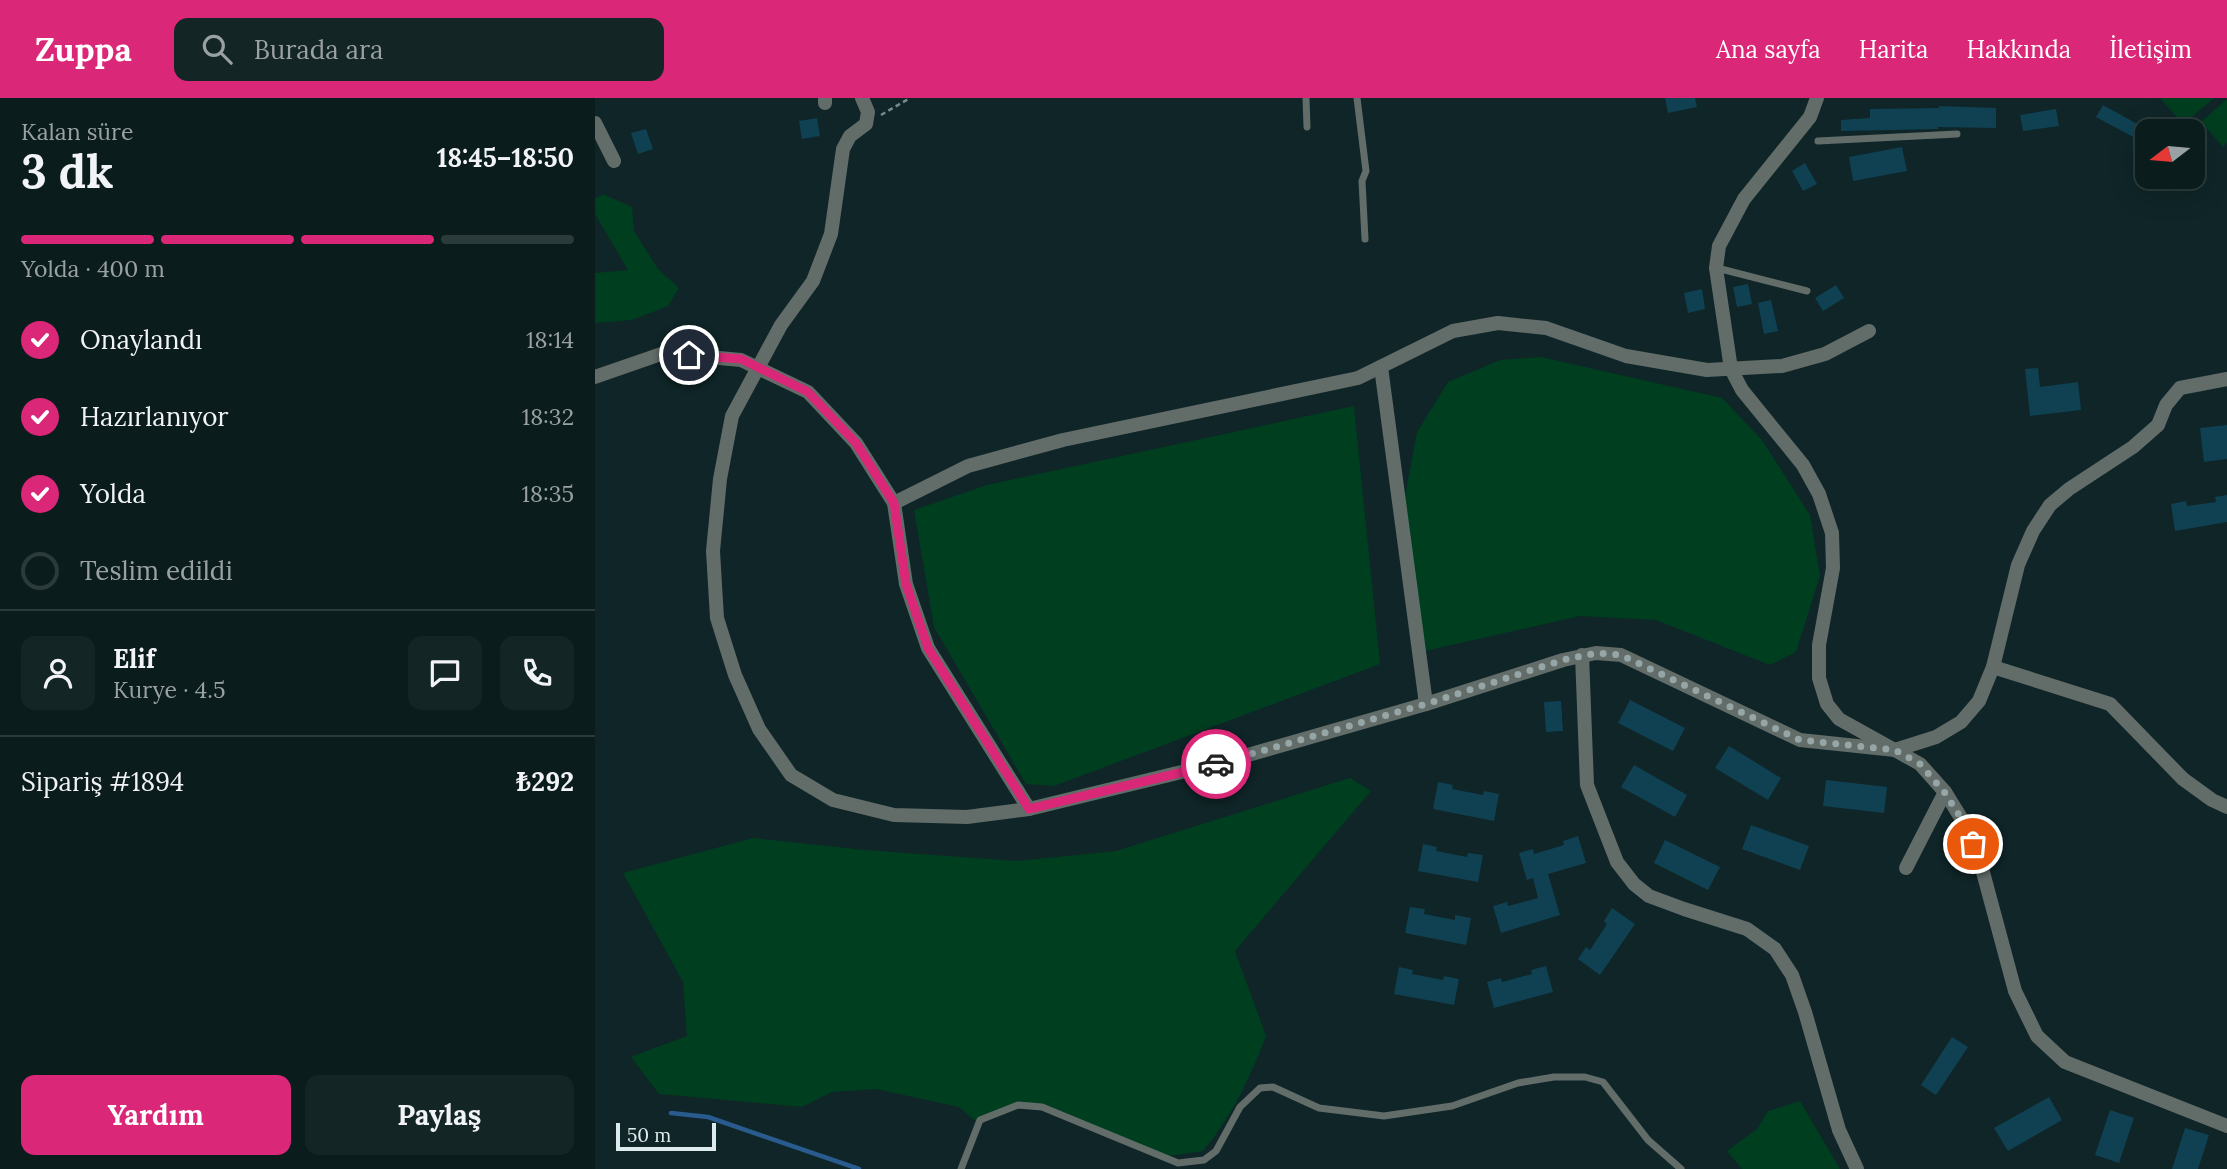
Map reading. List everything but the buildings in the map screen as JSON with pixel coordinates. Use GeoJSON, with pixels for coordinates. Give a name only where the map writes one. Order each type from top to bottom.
{"type":"FeatureCollection","features":[{"type":"Feature","properties":{"kind":"street"},"geometry":{"type":"LineString","coordinates":[[862,98],[868,112],[866,124],[850,136],[843,149],[831,234],[813,281],[781,325],[732,416],[720,479],[713,551],[717,618],[735,675],[759,729],[791,775],[834,800],[894,815],[967,817],[1029,809],[1227,761],[1596,653],[1621,655],[1800,740],[1895,750],[1936,737],[1961,722],[1979,701],[1993,667],[2018,565],[2033,530],[2050,505],[2079,482],[2133,447],[2158,425],[2166,405],[2180,388],[2227,379]]}},
{"type":"Feature","properties":{"kind":"street"},"geometry":{"type":"LineString","coordinates":[[1817,98],[1810,117],[1745,199],[1719,246],[1716,268],[1731,369],[1742,390],[1803,466],[1818,494],[1832,533],[1833,568],[1819,645],[1819,678],[1827,704],[1839,719],[1920,764],[1945,793],[1966,826],[1980,861],[2015,991],[2037,1036],[2065,1062],[2227,1126]]}},
{"type":"Feature","properties":{"kind":"street"},"geometry":{"type":"LineString","coordinates":[[595,123],[614,161]]}},
{"type":"Feature","properties":{"kind":"street"},"geometry":{"type":"LineString","coordinates":[[894,503],[968,466],[1063,440],[1358,378],[1453,331],[1498,323],[1546,328],[1626,356],[1707,370],[1782,366],[1825,354],[1869,331]]}},
{"type":"Feature","properties":{"kind":"street"},"geometry":{"type":"LineString","coordinates":[[595,377],[664,353],[741,359],[808,392],[856,443],[894,503],[906,584],[928,648],[1029,809]]}},
{"type":"Feature","properties":{"kind":"street"},"geometry":{"type":"LineString","coordinates":[[1381,367],[1426,704]]}},
{"type":"Feature","properties":{"kind":"street"},"geometry":{"type":"LineString","coordinates":[[1582,655],[1588,793],[1617,862],[1634,884],[1649,895],[1747,929],[1775,949],[1792,975],[1839,1130],[1857,1169]]}},
{"type":"Feature","properties":{"kind":"street"},"geometry":{"type":"LineString","coordinates":[[1993,667],[2111,704],[2183,779],[2212,800],[2227,807]]}},
{"type":"Feature","properties":{"kind":"street"},"geometry":{"type":"LineString","coordinates":[[1906,868],[1945,793]]}},
{"type":"Feature","properties":{"kind":"lane"},"geometry":{"type":"LineString","coordinates":[[1306,98],[1307,127]]}},
{"type":"Feature","properties":{"kind":"lane"},"geometry":{"type":"LineString","coordinates":[[1357,98],[1366,171],[1362,181],[1365,239]]}},
{"type":"Feature","properties":{"kind":"lane"},"geometry":{"type":"LineString","coordinates":[[1818,141],[1957,134]]}},
{"type":"Feature","properties":{"kind":"lane"},"geometry":{"type":"LineString","coordinates":[[1716,268],[1807,291]]}},
{"type":"Feature","properties":{"kind":"lane"},"geometry":{"type":"LineString","coordinates":[[961,1169],[980,1120],[1018,1105],[1041,1107],[1178,1163],[1204,1160],[1216,1151],[1240,1107],[1260,1088],[1273,1087],[1319,1108],[1384,1116],[1452,1106],[1518,1083],[1554,1077],[1585,1077],[1603,1082],[1648,1140],[1681,1169]]}},
{"type":"Feature","properties":{"kind":"path"},"geometry":{"type":"LineString","coordinates":[[867,117],[883,114],[910,98]]}},
{"type":"Feature","properties":{"kind":"green space"},"geometry":{"type":"Polygon","coordinates":[[[2160,98],[2214,98],[2189,119],[2179,119],[2160,98]]]}},
{"type":"Feature","properties":{"kind":"green space"},"geometry":{"type":"Polygon","coordinates":[[[2227,99],[2227,143],[2223,147],[2205,127],[2204,119],[2227,99]]]}},
{"type":"Feature","properties":{"kind":"green space"},"geometry":{"type":"Polygon","coordinates":[[[603,194],[632,207],[634,231],[658,269],[679,288],[668,306],[632,320],[595,323],[595,273],[628,270],[595,214],[595,199],[603,194]]]}},
{"type":"Feature","properties":{"kind":"green space"},"geometry":{"type":"Polygon","coordinates":[[[1541,357],[1722,398],[1762,440],[1810,515],[1820,576],[1796,652],[1770,665],[1656,620],[1580,616],[1425,651],[1404,501],[1417,432],[1448,382],[1500,360],[1541,357]]]}},
{"type":"Feature","properties":{"kind":"green space"},"geometry":{"type":"Polygon","coordinates":[[[1354,406],[1380,664],[1054,786],[1026,784],[934,627],[914,510],[987,485],[1354,406]]]}},
{"type":"Feature","properties":{"kind":"green space"},"geometry":{"type":"Polygon","coordinates":[[[1350,778],[1371,791],[1235,951],[1266,1036],[1239,1096],[1223,1125],[1203,1151],[1168,1156],[1041,1104],[1016,1102],[979,1124],[959,1107],[876,1089],[832,1092],[802,1107],[659,1094],[631,1057],[687,1036],[683,982],[623,873],[753,838],[865,850],[1017,861],[1116,851],[1350,778]]]}},
{"type":"Feature","properties":{"kind":"green space"},"geometry":{"type":"Polygon","coordinates":[[[1800,1101],[1840,1169],[1742,1169],[1727,1151],[1757,1129],[1768,1111],[1800,1101]]]}},
{"type":"Feature","properties":{"kind":"waterway"},"geometry":{"type":"LineString","coordinates":[[671,1113],[708,1117],[859,1169]]}},
{"type":"Feature","properties":{"kind":"way so far"},"geometry":{"type":"LineString","coordinates":[[1216,764],[1426,704],[1563,660],[1596,653],[1621,655],[1800,740],[1895,750],[1920,764],[1945,793],[1966,826],[1973,844]]}},
{"type":"Feature","properties":{"kind":"route"},"geometry":{"type":"LineString","coordinates":[[689,355],[741,359],[808,392],[856,443],[894,503],[906,584],[928,648],[1029,809],[1216,764]]}}]}
